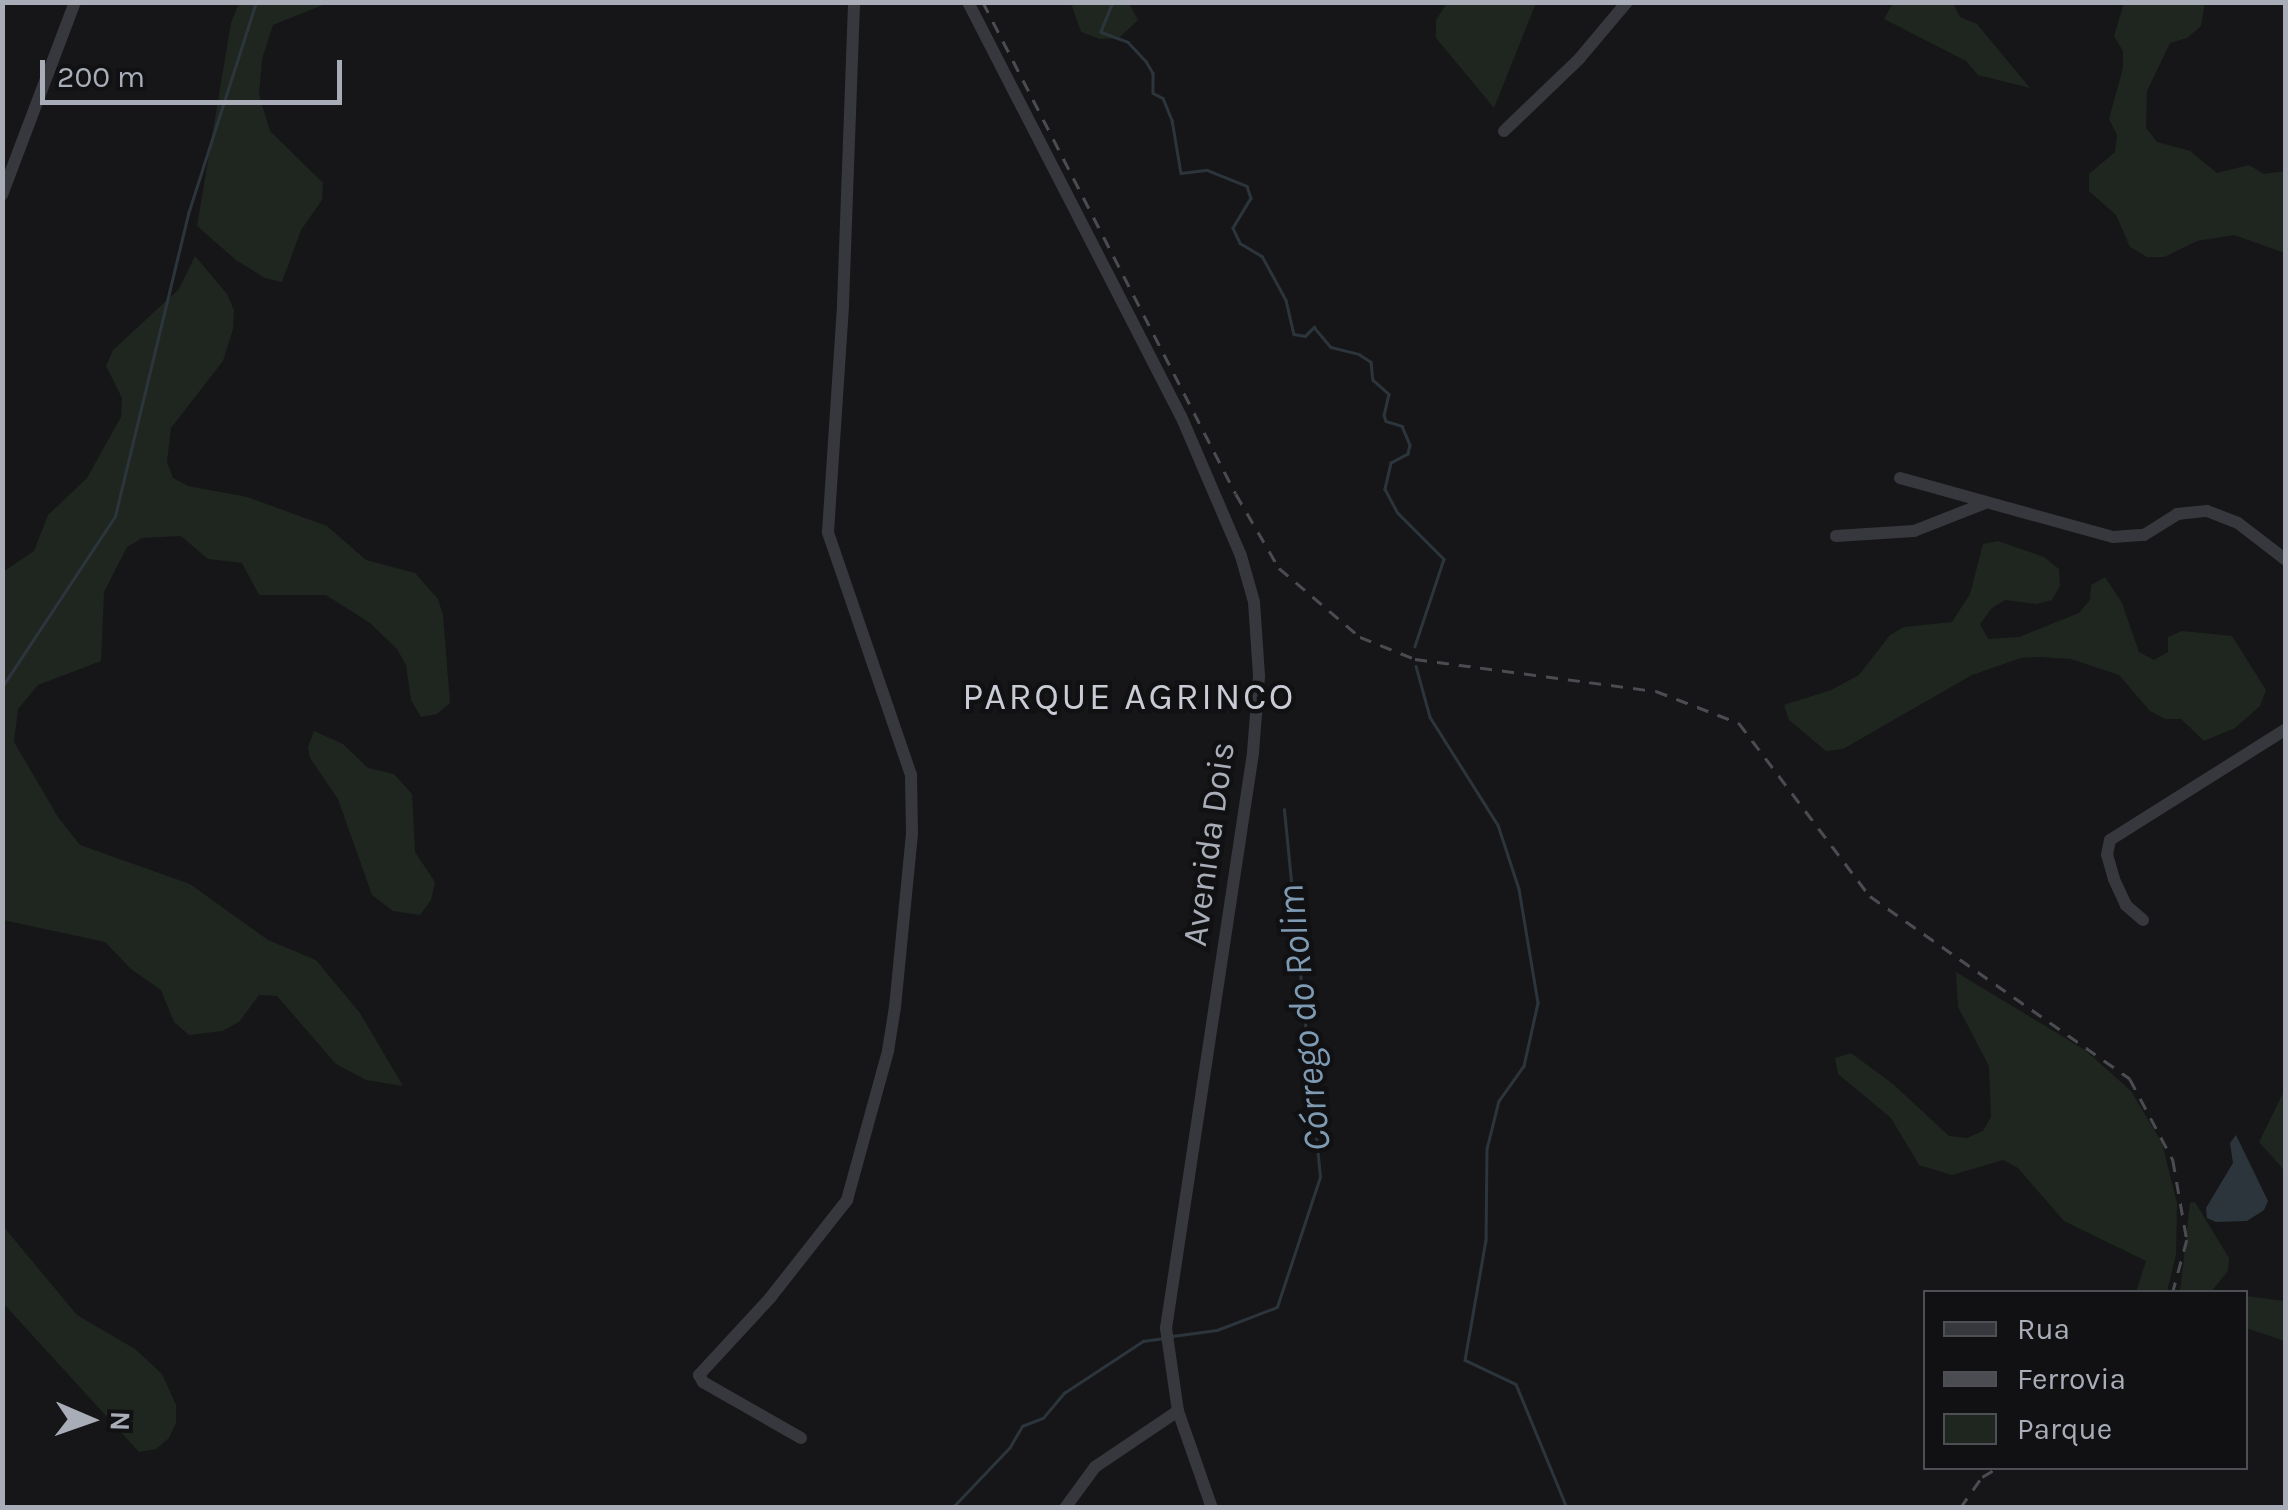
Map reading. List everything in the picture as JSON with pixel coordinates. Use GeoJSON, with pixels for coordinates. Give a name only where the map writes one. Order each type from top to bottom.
{"type":"FeatureCollection","features":[{"type":"Feature","properties":{"kind":"street"},"geometry":{"type":"LineString","coordinates":[[2,196],[75,2]]}},
{"type":"Feature","properties":{"kind":"street"},"geometry":{"type":"LineString","coordinates":[[800,1438],[703,1382],[700,1375],[770,1298],[847,1200],[888,1050],[894,1007],[912,833],[911,775],[828,532],[843,304],[854,2]]}},
{"type":"Feature","properties":{"kind":"street","name":"Avenida Dois"},"geometry":{"type":"LineString","coordinates":[[968,2],[1181,416],[1241,556],[1254,602],[1259,676],[1254,753],[1167,1337],[1178,1411],[1214,1507]]}},
{"type":"Feature","properties":{"kind":"street"},"geometry":{"type":"LineString","coordinates":[[1504,131],[1570,70],[1627,2]]}},
{"type":"Feature","properties":{"kind":"street"},"geometry":{"type":"LineString","coordinates":[[1900,478],[1983,504],[2132,539],[2177,514],[2207,511],[2238,523],[2286,560]]}},
{"type":"Feature","properties":{"kind":"street"},"geometry":{"type":"LineString","coordinates":[[1836,536],[1914,531],[1983,504]]}},
{"type":"Feature","properties":{"kind":"street"},"geometry":{"type":"LineString","coordinates":[[2143,920],[2126,905],[2114,880],[2107,855],[2110,840],[2286,729]]}},
{"type":"Feature","properties":{"kind":"street"},"geometry":{"type":"LineString","coordinates":[[1065,1508],[1086,1474],[1178,1411]]}},
{"type":"Feature","properties":{"kind":"green space"},"geometry":{"type":"Polygon","coordinates":[[[239,3],[328,3],[273,25],[262,59],[259,95],[270,131],[323,183],[322,200],[301,230],[282,282],[265,278],[236,260],[197,226],[231,23],[239,3]]]}},
{"type":"Feature","properties":{"kind":"green space"},"geometry":{"type":"Polygon","coordinates":[[[1071,3],[1129,3],[1138,20],[1119,38],[1100,39],[1081,32],[1071,3]]]}},
{"type":"Feature","properties":{"kind":"green space"},"geometry":{"type":"Polygon","coordinates":[[[1447,3],[1536,3],[1494,108],[1436,38],[1436,20],[1447,3]]]}},
{"type":"Feature","properties":{"kind":"green space"},"geometry":{"type":"Polygon","coordinates":[[[1893,3],[1953,3],[1960,17],[1977,24],[2030,88],[1978,75],[1966,61],[1884,19],[1893,3]]]}},
{"type":"Feature","properties":{"kind":"green space"},"geometry":{"type":"Polygon","coordinates":[[[2124,3],[2205,3],[2201,26],[2187,38],[2170,43],[2147,91],[2146,128],[2157,142],[2190,151],[2217,173],[2249,165],[2264,174],[2285,171],[2285,253],[2234,235],[2197,241],[2164,257],[2147,257],[2130,247],[2116,215],[2089,191],[2089,174],[2115,152],[2117,135],[2109,119],[2123,68],[2123,51],[2114,36],[2124,3]]]}},
{"type":"Feature","properties":{"kind":"green space"},"geometry":{"type":"Polygon","coordinates":[[[195,256],[227,294],[234,310],[233,329],[223,361],[171,428],[167,462],[173,478],[188,486],[247,497],[327,526],[366,560],[415,573],[438,599],[443,615],[450,703],[437,714],[421,717],[411,700],[406,665],[397,649],[370,623],[326,595],[259,595],[242,563],[208,559],[181,536],[142,538],[127,547],[104,592],[101,661],[38,685],[18,709],[14,742],[58,817],[80,845],[190,884],[268,940],[316,960],[360,1013],[403,1086],[366,1080],[336,1064],[277,996],[259,995],[239,1022],[222,1031],[189,1035],[174,1022],[161,990],[131,969],[105,942],[3,920],[3,572],[34,551],[48,515],[87,478],[121,417],[122,398],[106,366],[113,350],[179,289],[195,256]]]}},
{"type":"Feature","properties":{"kind":"green space"},"geometry":{"type":"Polygon","coordinates":[[[1998,541],[2044,557],[2059,569],[2060,586],[2052,600],[2036,604],[2005,600],[1992,608],[1980,624],[1988,639],[2019,637],[2079,613],[2090,600],[2091,585],[2105,577],[2122,603],[2139,652],[2154,660],[2168,652],[2168,637],[2182,631],[2232,636],[2266,690],[2260,706],[2235,728],[2204,741],[2181,719],[2165,719],[2150,711],[2119,675],[2071,659],[2039,657],[2021,658],[1972,675],[1843,749],[1826,751],[1789,720],[1784,705],[1831,690],[1859,675],[1890,635],[1904,627],[1952,622],[1970,594],[1983,544],[1998,541]]]}},
{"type":"Feature","properties":{"kind":"green space"},"geometry":{"type":"Polygon","coordinates":[[[314,731],[343,744],[368,768],[394,774],[412,794],[415,852],[435,882],[431,900],[420,915],[393,911],[372,895],[338,799],[310,758],[308,747],[314,731]]]}},
{"type":"Feature","properties":{"kind":"green space"},"geometry":{"type":"Polygon","coordinates":[[[1956,972],[2085,1050],[2131,1091],[2162,1143],[2177,1203],[2176,1254],[2167,1290],[2137,1290],[2146,1261],[2064,1221],[2018,1168],[2003,1160],[1952,1175],[1919,1165],[1891,1118],[1838,1074],[1835,1058],[1851,1053],[1893,1084],[1949,1136],[1967,1138],[1983,1131],[1991,1117],[1989,1066],[1958,1007],[1956,972]]]}},
{"type":"Feature","properties":{"kind":"green space"},"geometry":{"type":"Polygon","coordinates":[[[2285,1089],[2285,1171],[2259,1142],[2285,1089]]]}},
{"type":"Feature","properties":{"kind":"green space"},"geometry":{"type":"Polygon","coordinates":[[[2195,1202],[2229,1258],[2228,1271],[2213,1290],[2180,1290],[2190,1203],[2195,1202]]]}},
{"type":"Feature","properties":{"kind":"green space"},"geometry":{"type":"Polygon","coordinates":[[[3,1226],[77,1315],[135,1349],[162,1374],[176,1405],[176,1423],[169,1438],[156,1449],[139,1452],[3,1303],[3,1226]]]}},
{"type":"Feature","properties":{"kind":"green space"},"geometry":{"type":"Polygon","coordinates":[[[2248,1296],[2285,1301],[2285,1341],[2248,1329],[2248,1296]]]}},
{"type":"Feature","properties":{"kind":"shaded area"},"geometry":{"type":"Polygon","coordinates":[[[2236,1135],[2268,1201],[2264,1210],[2247,1221],[2216,1222],[2207,1218],[2206,1208],[2233,1163],[2230,1143],[2236,1135]]]}},
{"type":"Feature","properties":{"kind":"waterway"},"geometry":{"type":"LineString","coordinates":[[2,687],[115,516],[188,214],[256,2]]}},
{"type":"Feature","properties":{"kind":"waterway"},"geometry":{"type":"LineString","coordinates":[[1113,2],[1101,32],[1128,42],[1153,73],[1153,93],[1163,98],[1172,120],[1181,173],[1207,170],[1247,186],[1251,198],[1233,228],[1240,243],[1262,256],[1286,300],[1294,334],[1305,336],[1314,327],[1331,347],[1359,354],[1371,362],[1373,380],[1389,394],[1386,421],[1402,426],[1410,445],[1408,454],[1391,463],[1385,489],[1398,513],[1444,559],[1415,646]]}},
{"type":"Feature","properties":{"kind":"waterway"},"geometry":{"type":"LineString","coordinates":[[1416,666],[1430,717],[1498,825],[1519,889],[1538,1003],[1524,1066],[1499,1101],[1487,1149],[1486,1240],[1465,1360],[1516,1384],[1567,1508]]}},
{"type":"Feature","properties":{"kind":"waterway","name":"Córrego do Rolim"},"geometry":{"type":"LineString","coordinates":[[1172,1336],[1217,1330],[1277,1307],[1320,1177],[1284,810]]}},
{"type":"Feature","properties":{"kind":"waterway","name":"Córrego do Rolim"},"geometry":{"type":"LineString","coordinates":[[952,1508],[1010,1447],[1022,1426],[1043,1418],[1064,1393],[1143,1341],[1164,1338]]}},
{"type":"Feature","properties":{"kind":"railway"},"geometry":{"type":"LineString","coordinates":[[983,2],[1236,494],[1279,568],[1360,637],[1415,659],[1656,691],[1739,723],[1870,896],[2130,1079],[2173,1160],[2187,1240],[2174,1290]]}},
{"type":"Feature","properties":{"kind":"railway"},"geometry":{"type":"LineString","coordinates":[[1960,1508],[1982,1477],[1994,1470]]}},
{"type":"Feature","properties":{"kind":"district","name":"PARQUE AGRINCO"},"geometry":{"type":"Point","coordinates":[1129,697]}}]}
